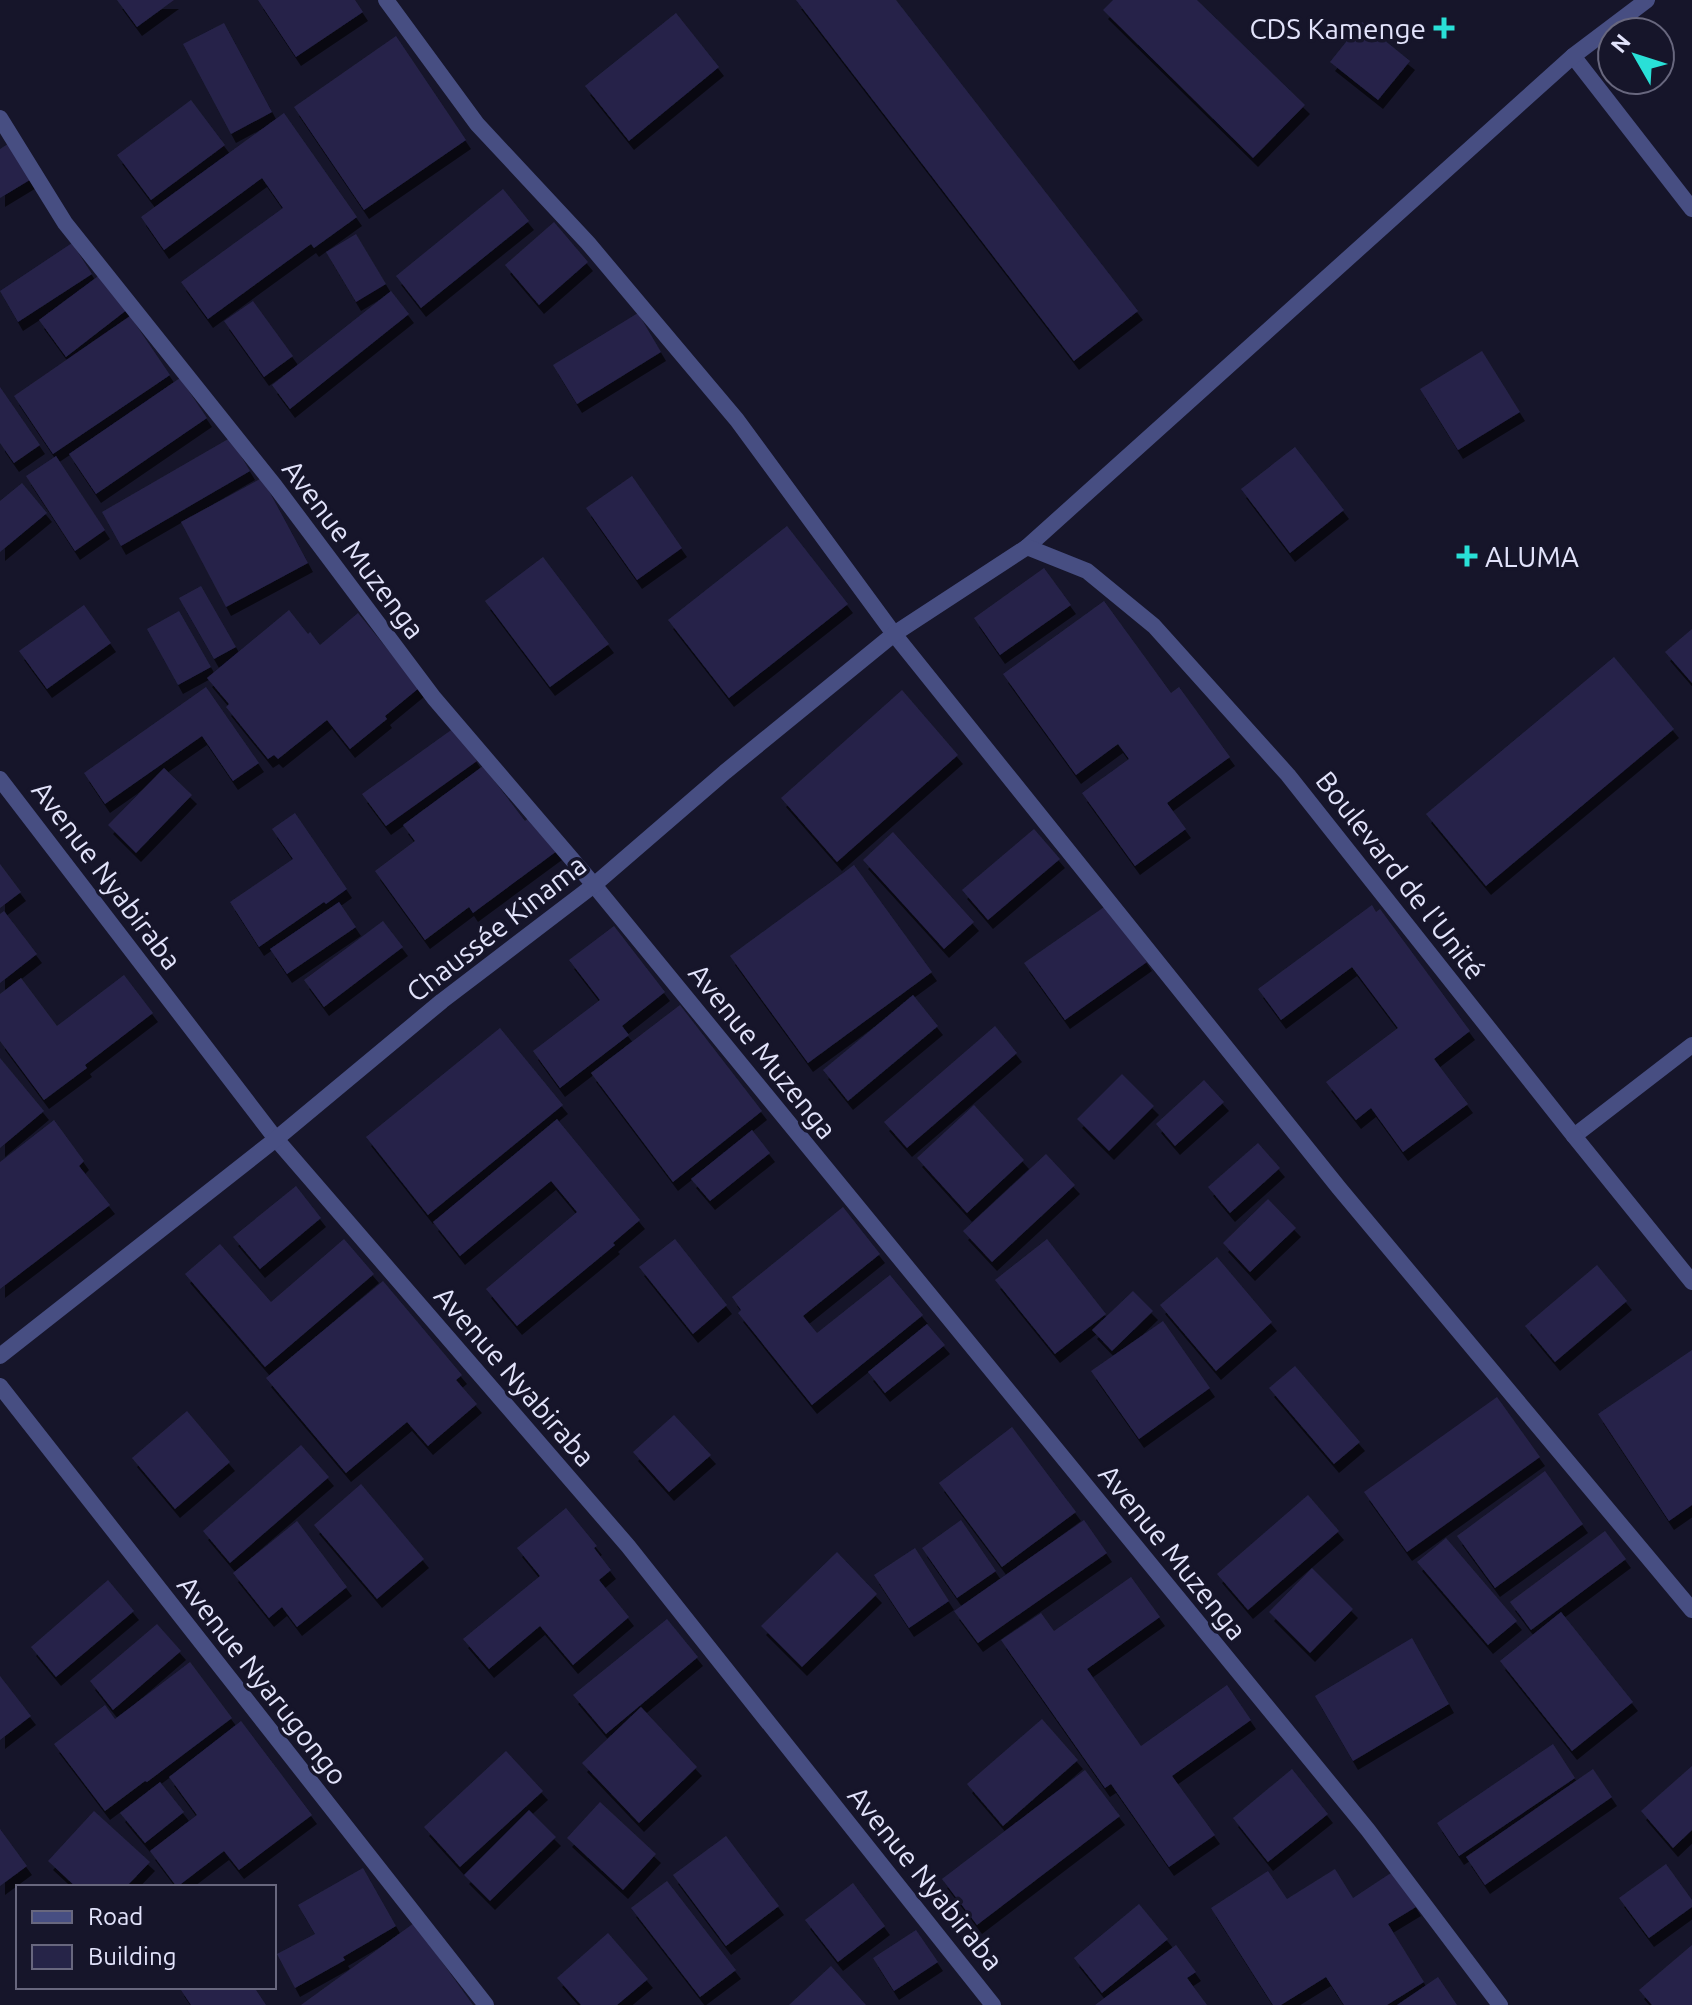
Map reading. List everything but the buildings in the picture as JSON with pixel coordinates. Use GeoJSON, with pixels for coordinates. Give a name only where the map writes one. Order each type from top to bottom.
{"type":"FeatureCollection","features":[{"type":"Feature","properties":{"kind":"street"},"geometry":{"type":"LineString","coordinates":[[386,0],[477,124],[588,243],[737,420],[894,634],[1339,1188],[1692,1610]]}},
{"type":"Feature","properties":{"kind":"street","name":"Chaussée Kinama"},"geometry":{"type":"LineString","coordinates":[[0,1356],[276,1139],[442,1001],[594,885],[725,772],[894,634],[1027,547],[1573,56],[1647,0]]}},
{"type":"Feature","properties":{"kind":"street"},"geometry":{"type":"LineString","coordinates":[[1573,56],[1692,209]]}},
{"type":"Feature","properties":{"kind":"street","name":"Avenue Muzenga"},"geometry":{"type":"LineString","coordinates":[[0,118],[65,223],[275,486],[434,698],[594,885],[1368,1830],[1500,2005]]}},
{"type":"Feature","properties":{"kind":"street","name":"Boulevard de l'Unité"},"geometry":{"type":"LineString","coordinates":[[1027,547],[1087,571],[1154,626],[1288,775],[1692,1282]]}},
{"type":"Feature","properties":{"kind":"street","name":"Avenue Nyabiraba"},"geometry":{"type":"LineString","coordinates":[[0,779],[276,1139],[628,1546],[993,2005]]}},
{"type":"Feature","properties":{"kind":"street"},"geometry":{"type":"LineString","coordinates":[[1574,1136],[1692,1045]]}},
{"type":"Feature","properties":{"kind":"street","name":"Avenue Nyarugongo"},"geometry":{"type":"LineString","coordinates":[[0,1386],[486,2005]]}},
{"type":"Feature","properties":{"kind":"place","name":"CDS Kamenge"},"geometry":{"type":"Point","coordinates":[1444,28]}},
{"type":"Feature","properties":{"kind":"place","name":"ALUMA"},"geometry":{"type":"Point","coordinates":[1467,556]}}]}
